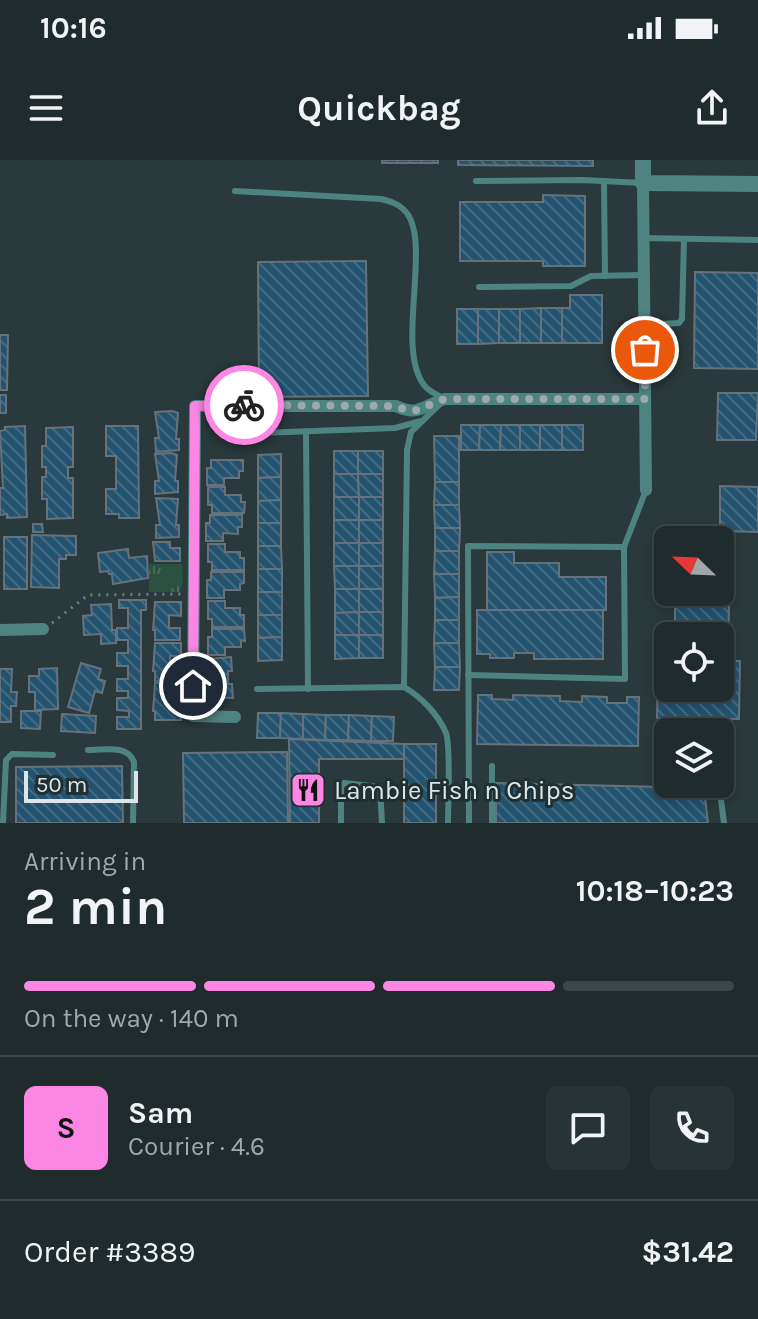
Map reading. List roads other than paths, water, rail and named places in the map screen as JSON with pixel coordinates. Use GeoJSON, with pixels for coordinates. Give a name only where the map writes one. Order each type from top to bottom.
{"type":"FeatureCollection","features":[{"type":"Feature","properties":{"kind":"street"},"geometry":{"type":"LineString","coordinates":[[643,160],[646,490]]}},
{"type":"Feature","properties":{"kind":"street"},"geometry":{"type":"LineString","coordinates":[[643,183],[758,184]]}},
{"type":"Feature","properties":{"kind":"street"},"geometry":{"type":"LineString","coordinates":[[235,717],[193,716],[195,406],[396,406],[406,412],[416,412],[445,399],[645,399]]}},
{"type":"Feature","properties":{"kind":"street"},"geometry":{"type":"LineString","coordinates":[[0,630],[44,628]]}},
{"type":"Feature","properties":{"kind":"lane"},"geometry":{"type":"LineString","coordinates":[[476,181],[643,183]]}},
{"type":"Feature","properties":{"kind":"lane"},"geometry":{"type":"LineString","coordinates":[[604,181],[605,276]]}},
{"type":"Feature","properties":{"kind":"lane"},"geometry":{"type":"LineString","coordinates":[[235,191],[369,197],[393,202],[406,210],[415,233],[413,364],[427,389],[445,399],[411,432],[407,450],[404,687]]}},
{"type":"Feature","properties":{"kind":"lane"},"geometry":{"type":"LineString","coordinates":[[643,238],[758,240]]}},
{"type":"Feature","properties":{"kind":"lane"},"geometry":{"type":"LineString","coordinates":[[644,325],[679,323],[682,319],[684,239]]}},
{"type":"Feature","properties":{"kind":"lane"},"geometry":{"type":"LineString","coordinates":[[479,287],[571,286],[591,276],[644,275]]}},
{"type":"Feature","properties":{"kind":"lane"},"geometry":{"type":"LineString","coordinates":[[230,434],[395,428],[421,421]]}},
{"type":"Feature","properties":{"kind":"lane"},"geometry":{"type":"LineString","coordinates":[[306,431],[308,689]]}},
{"type":"Feature","properties":{"kind":"lane"},"geometry":{"type":"LineString","coordinates":[[468,675],[625,679],[624,547],[646,490]]}},
{"type":"Feature","properties":{"kind":"lane"},"geometry":{"type":"LineString","coordinates":[[469,823],[468,546],[624,547]]}},
{"type":"Feature","properties":{"kind":"lane"},"geometry":{"type":"LineString","coordinates":[[257,689],[404,687],[418,695],[436,716],[447,736],[448,823]]}},
{"type":"Feature","properties":{"kind":"lane"},"geometry":{"type":"LineString","coordinates":[[88,750],[125,750],[131,755],[134,762],[133,823]]}},
{"type":"Feature","properties":{"kind":"lane"},"geometry":{"type":"LineString","coordinates":[[3,823],[6,760],[12,754],[53,755]]}},
{"type":"Feature","properties":{"kind":"lane"},"geometry":{"type":"LineString","coordinates":[[492,766],[492,823]]}},
{"type":"Feature","properties":{"kind":"lane"},"geometry":{"type":"LineString","coordinates":[[341,823],[341,787],[344,783],[380,787],[382,823]]}},
{"type":"Feature","properties":{"kind":"lane"},"geometry":{"type":"LineString","coordinates":[[721,798],[724,823]]}},
{"type":"Feature","properties":{"kind":"place","name":"Lambie Fish n Chips"},"geometry":{"type":"Point","coordinates":[308,790]}}]}
